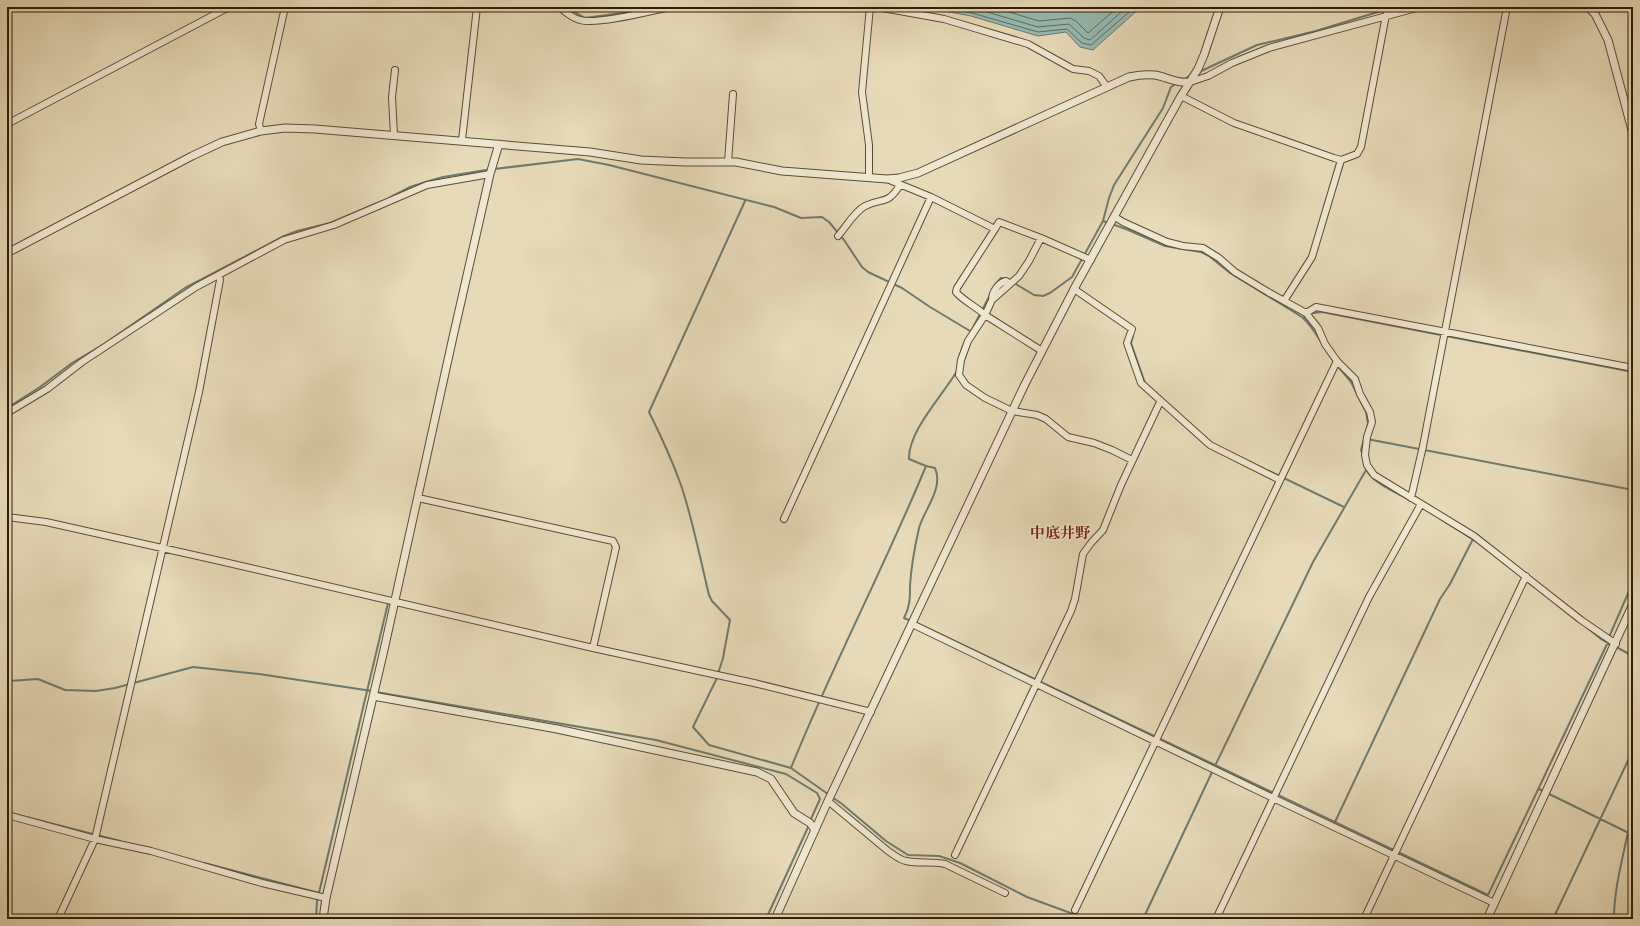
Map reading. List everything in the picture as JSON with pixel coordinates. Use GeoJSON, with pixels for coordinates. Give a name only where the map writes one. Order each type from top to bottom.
{"type":"FeatureCollection","features":[{"type":"Feature","properties":{"kind":"street"},"geometry":{"type":"LineString","coordinates":[[7,124],[229,7]]}},
{"type":"Feature","properties":{"kind":"street"},"geometry":{"type":"LineString","coordinates":[[261,131],[259,124],[285,7]]}},
{"type":"Feature","properties":{"kind":"street"},"geometry":{"type":"LineString","coordinates":[[462,140],[477,7]]}},
{"type":"Feature","properties":{"kind":"street"},"geometry":{"type":"LineString","coordinates":[[559,7],[574,18],[588,22],[617,18],[670,7]]}},
{"type":"Feature","properties":{"kind":"street"},"geometry":{"type":"LineString","coordinates":[[869,178],[869,145],[862,92],[870,7]]}},
{"type":"Feature","properties":{"kind":"street"},"geometry":{"type":"LineString","coordinates":[[878,7],[944,19],[1028,44],[1073,69],[1089,71],[1099,76],[1107,87]]}},
{"type":"Feature","properties":{"kind":"street"},"geometry":{"type":"LineString","coordinates":[[775,919],[828,801],[1012,411],[1074,289],[1204,55],[1220,7]]}},
{"type":"Feature","properties":{"kind":"street"},"geometry":{"type":"LineString","coordinates":[[7,254],[192,156],[222,142],[261,131],[285,128],[462,140],[590,152],[641,160],[743,163],[782,170],[869,178],[900,178],[918,173],[1084,99],[1129,77],[1155,75],[1182,83],[1190,82],[1208,76],[1232,63],[1269,48],[1420,7]]}},
{"type":"Feature","properties":{"kind":"street"},"geometry":{"type":"LineString","coordinates":[[1411,498],[1508,7]]}},
{"type":"Feature","properties":{"kind":"street"},"geometry":{"type":"LineString","coordinates":[[1588,7],[1595,14],[1608,40],[1633,134]]}},
{"type":"Feature","properties":{"kind":"street"},"geometry":{"type":"LineString","coordinates":[[1181,96],[1234,123],[1322,155],[1341,160],[1357,154],[1361,147],[1386,15]]}},
{"type":"Feature","properties":{"kind":"street"},"geometry":{"type":"LineString","coordinates":[[394,135],[392,97],[395,70]]}},
{"type":"Feature","properties":{"kind":"street"},"geometry":{"type":"LineString","coordinates":[[728,162],[733,94]]}},
{"type":"Feature","properties":{"kind":"street"},"geometry":{"type":"LineString","coordinates":[[324,919],[326,898],[395,601],[490,174],[499,144]]}},
{"type":"Feature","properties":{"kind":"street"},"geometry":{"type":"LineString","coordinates":[[1284,301],[1312,257],[1341,160]]}},
{"type":"Feature","properties":{"kind":"street"},"geometry":{"type":"LineString","coordinates":[[7,413],[47,389],[92,355],[196,287],[284,240],[334,225],[427,185],[490,174]]}},
{"type":"Feature","properties":{"kind":"street"},"geometry":{"type":"LineString","coordinates":[[887,179],[931,197],[995,230]]}},
{"type":"Feature","properties":{"kind":"street"},"geometry":{"type":"LineString","coordinates":[[838,236],[858,211],[865,206],[885,201],[891,197],[900,185]]}},
{"type":"Feature","properties":{"kind":"street"},"geometry":{"type":"LineString","coordinates":[[784,519],[931,197]]}},
{"type":"Feature","properties":{"kind":"street"},"geometry":{"type":"LineString","coordinates":[[1115,217],[1167,242],[1183,246],[1203,248],[1219,258],[1235,272],[1284,301],[1306,312],[1318,328],[1325,344],[1337,361],[1356,379],[1360,394],[1370,412],[1372,419],[1365,448],[1367,465],[1374,475],[1474,536],[1582,620],[1616,644]]}},
{"type":"Feature","properties":{"kind":"street"},"geometry":{"type":"LineString","coordinates":[[1042,351],[985,315],[978,308],[959,296],[956,292],[957,288],[999,222],[1041,238],[1091,260]]}},
{"type":"Feature","properties":{"kind":"street"},"geometry":{"type":"LineString","coordinates":[[1041,238],[1019,276],[992,300],[985,315],[968,341],[961,360],[959,375],[966,384],[985,398],[1012,411],[1037,415],[1046,419],[1068,438],[1094,443],[1132,460]]}},
{"type":"Feature","properties":{"kind":"street"},"geometry":{"type":"LineString","coordinates":[[58,919],[95,839],[199,392],[220,280],[219,275]]}},
{"type":"Feature","properties":{"kind":"street"},"geometry":{"type":"LineString","coordinates":[[1074,289],[1132,329],[1127,343],[1141,384],[1160,402],[1210,445],[1280,480]]}},
{"type":"Feature","properties":{"kind":"street"},"geometry":{"type":"LineString","coordinates":[[1306,312],[1316,307],[1633,368]]}},
{"type":"Feature","properties":{"kind":"street"},"geometry":{"type":"LineString","coordinates":[[1075,910],[1337,361]]}},
{"type":"Feature","properties":{"kind":"street"},"geometry":{"type":"LineString","coordinates":[[955,855],[1071,611],[1075,599],[1083,554],[1103,530],[1132,460],[1160,402]]}},
{"type":"Feature","properties":{"kind":"street"},"geometry":{"type":"LineString","coordinates":[[418,498],[613,541],[616,547],[593,648]]}},
{"type":"Feature","properties":{"kind":"street"},"geometry":{"type":"LineString","coordinates":[[1216,919],[1369,597],[1421,504]]}},
{"type":"Feature","properties":{"kind":"street"},"geometry":{"type":"LineString","coordinates":[[7,517],[46,522],[162,548],[593,648],[754,683],[871,712]]}},
{"type":"Feature","properties":{"kind":"street"},"geometry":{"type":"LineString","coordinates":[[1364,919],[1526,576]]}},
{"type":"Feature","properties":{"kind":"street"},"geometry":{"type":"LineString","coordinates":[[1486,919],[1616,644],[1633,604]]}},
{"type":"Feature","properties":{"kind":"street"},"geometry":{"type":"LineString","coordinates":[[912,624],[1494,903]]}},
{"type":"Feature","properties":{"kind":"street"},"geometry":{"type":"LineString","coordinates":[[373,696],[557,729],[757,772],[770,779],[794,813],[810,823],[815,830]]}},
{"type":"Feature","properties":{"kind":"street"},"geometry":{"type":"LineString","coordinates":[[828,801],[888,851],[899,858],[905,861],[936,862],[945,864],[1005,893]]}},
{"type":"Feature","properties":{"kind":"street"},"geometry":{"type":"LineString","coordinates":[[7,815],[95,839],[151,851],[326,898]]}},
{"type":"Feature","properties":{"kind":"water"},"geometry":{"type":"Polygon","coordinates":[[[923,7],[1141,7],[1093,50],[1080,47],[1066,32],[1038,36],[971,16],[923,7]]]}},
{"type":"Feature","properties":{"kind":"waterway"},"geometry":{"type":"LineString","coordinates":[[566,7],[585,18],[629,12],[648,7]]}},
{"type":"Feature","properties":{"kind":"waterway"},"geometry":{"type":"LineString","coordinates":[[1199,72],[1257,45],[1316,31],[1394,7]]}},
{"type":"Feature","properties":{"kind":"waterway"},"geometry":{"type":"LineString","coordinates":[[1183,80],[1191,75]]}},
{"type":"Feature","properties":{"kind":"waterway"},"geometry":{"type":"LineString","coordinates":[[1014,283],[1034,295],[1043,296],[1050,293],[1072,277],[1103,221],[1114,185],[1163,108],[1171,87],[1177,83]]}},
{"type":"Feature","properties":{"kind":"waterway"},"geometry":{"type":"LineString","coordinates":[[391,197],[410,187],[443,177],[486,170],[578,159],[609,165],[774,207],[801,218],[822,217],[829,222],[844,240],[862,267],[868,272],[902,288],[970,331]]}},
{"type":"Feature","properties":{"kind":"waterway"},"geometry":{"type":"LineString","coordinates":[[745,201],[649,412],[674,466],[681,485],[693,526],[709,595],[712,601],[730,620],[723,658],[716,680],[693,727],[709,745],[791,768],[842,804],[886,841],[908,855],[939,856],[960,863],[1027,897],[1076,915],[1103,919]]}},
{"type":"Feature","properties":{"kind":"waterway"},"geometry":{"type":"LineString","coordinates":[[7,408],[185,288],[284,236],[297,231],[330,223],[380,202]]}},
{"type":"Feature","properties":{"kind":"waterway"},"geometry":{"type":"LineString","coordinates":[[1103,221],[1165,246],[1201,252],[1209,256],[1230,273],[1307,321],[1332,359]]}},
{"type":"Feature","properties":{"kind":"waterway"},"geometry":{"type":"LineString","coordinates":[[996,284],[1001,278],[1007,279]]}},
{"type":"Feature","properties":{"kind":"waterway"},"geometry":{"type":"LineString","coordinates":[[968,337],[991,293]]}},
{"type":"Feature","properties":{"kind":"waterway"},"geometry":{"type":"LineString","coordinates":[[1303,318],[1313,313],[1322,312],[1633,372]]}},
{"type":"Feature","properties":{"kind":"waterway"},"geometry":{"type":"LineString","coordinates":[[1133,336],[1131,343],[1145,383]]}},
{"type":"Feature","properties":{"kind":"waterway"},"geometry":{"type":"LineString","coordinates":[[960,355],[963,346]]}},
{"type":"Feature","properties":{"kind":"waterway"},"geometry":{"type":"LineString","coordinates":[[1336,364],[1351,382],[1366,412],[1368,423],[1366,433]]}},
{"type":"Feature","properties":{"kind":"waterway"},"geometry":{"type":"LineString","coordinates":[[791,768],[823,692],[893,542],[926,466],[909,459],[910,448],[914,437],[927,414],[957,371]]}},
{"type":"Feature","properties":{"kind":"waterway"},"geometry":{"type":"LineString","coordinates":[[1363,456],[1361,450],[1364,439]]}},
{"type":"Feature","properties":{"kind":"waterway"},"geometry":{"type":"LineString","coordinates":[[1367,439],[1633,490]]}},
{"type":"Feature","properties":{"kind":"waterway"},"geometry":{"type":"LineString","coordinates":[[911,621],[904,618],[909,602],[912,564],[921,521],[932,499],[937,483],[935,468],[926,466]]}},
{"type":"Feature","properties":{"kind":"waterway"},"geometry":{"type":"LineString","coordinates":[[1365,466],[1371,477],[1377,482],[1410,500]]}},
{"type":"Feature","properties":{"kind":"waterway"},"geometry":{"type":"LineString","coordinates":[[1215,766],[1313,562],[1366,470]]}},
{"type":"Feature","properties":{"kind":"waterway"},"geometry":{"type":"LineString","coordinates":[[1269,471],[1344,507]]}},
{"type":"Feature","properties":{"kind":"waterway"},"geometry":{"type":"LineString","coordinates":[[1439,518],[1477,542]]}},
{"type":"Feature","properties":{"kind":"waterway"},"geometry":{"type":"LineString","coordinates":[[1335,822],[1440,599],[1450,584],[1473,539]]}},
{"type":"Feature","properties":{"kind":"waterway"},"geometry":{"type":"LineString","coordinates":[[1525,580],[1534,587]]}},
{"type":"Feature","properties":{"kind":"waterway"},"geometry":{"type":"LineString","coordinates":[[1609,637],[1633,582]]}},
{"type":"Feature","properties":{"kind":"waterway"},"geometry":{"type":"LineString","coordinates":[[316,919],[317,901],[388,603]]}},
{"type":"Feature","properties":{"kind":"waterway"},"geometry":{"type":"LineString","coordinates":[[917,623],[1488,895],[1608,642]]}},
{"type":"Feature","properties":{"kind":"waterway"},"geometry":{"type":"LineString","coordinates":[[1585,626],[1601,639],[1633,656]]}},
{"type":"Feature","properties":{"kind":"waterway"},"geometry":{"type":"LineString","coordinates":[[7,689],[9,681],[38,679],[65,690],[96,691],[115,688],[193,667],[259,674],[372,691]]}},
{"type":"Feature","properties":{"kind":"waterway"},"geometry":{"type":"LineString","coordinates":[[376,692],[656,740],[786,774],[817,793],[820,799],[810,821]]}},
{"type":"Feature","properties":{"kind":"waterway"},"geometry":{"type":"LineString","coordinates":[[1553,919],[1633,750]]}},
{"type":"Feature","properties":{"kind":"waterway"},"geometry":{"type":"LineString","coordinates":[[1143,919],[1213,770]]}},
{"type":"Feature","properties":{"kind":"waterway"},"geometry":{"type":"LineString","coordinates":[[1539,789],[1633,835]]}},
{"type":"Feature","properties":{"kind":"waterway"},"geometry":{"type":"LineString","coordinates":[[7,812],[120,841]]}},
{"type":"Feature","properties":{"kind":"waterway"},"geometry":{"type":"LineString","coordinates":[[766,919],[809,825]]}},
{"type":"Feature","properties":{"kind":"waterway"},"geometry":{"type":"LineString","coordinates":[[1614,919],[1617,886],[1628,832]]}},
{"type":"Feature","properties":{"kind":"waterway"},"geometry":{"type":"LineString","coordinates":[[204,863],[319,893]]}},
{"type":"Feature","properties":{"kind":"district","name":"中底井野"},"geometry":{"type":"Point","coordinates":[1060,533]}}]}
